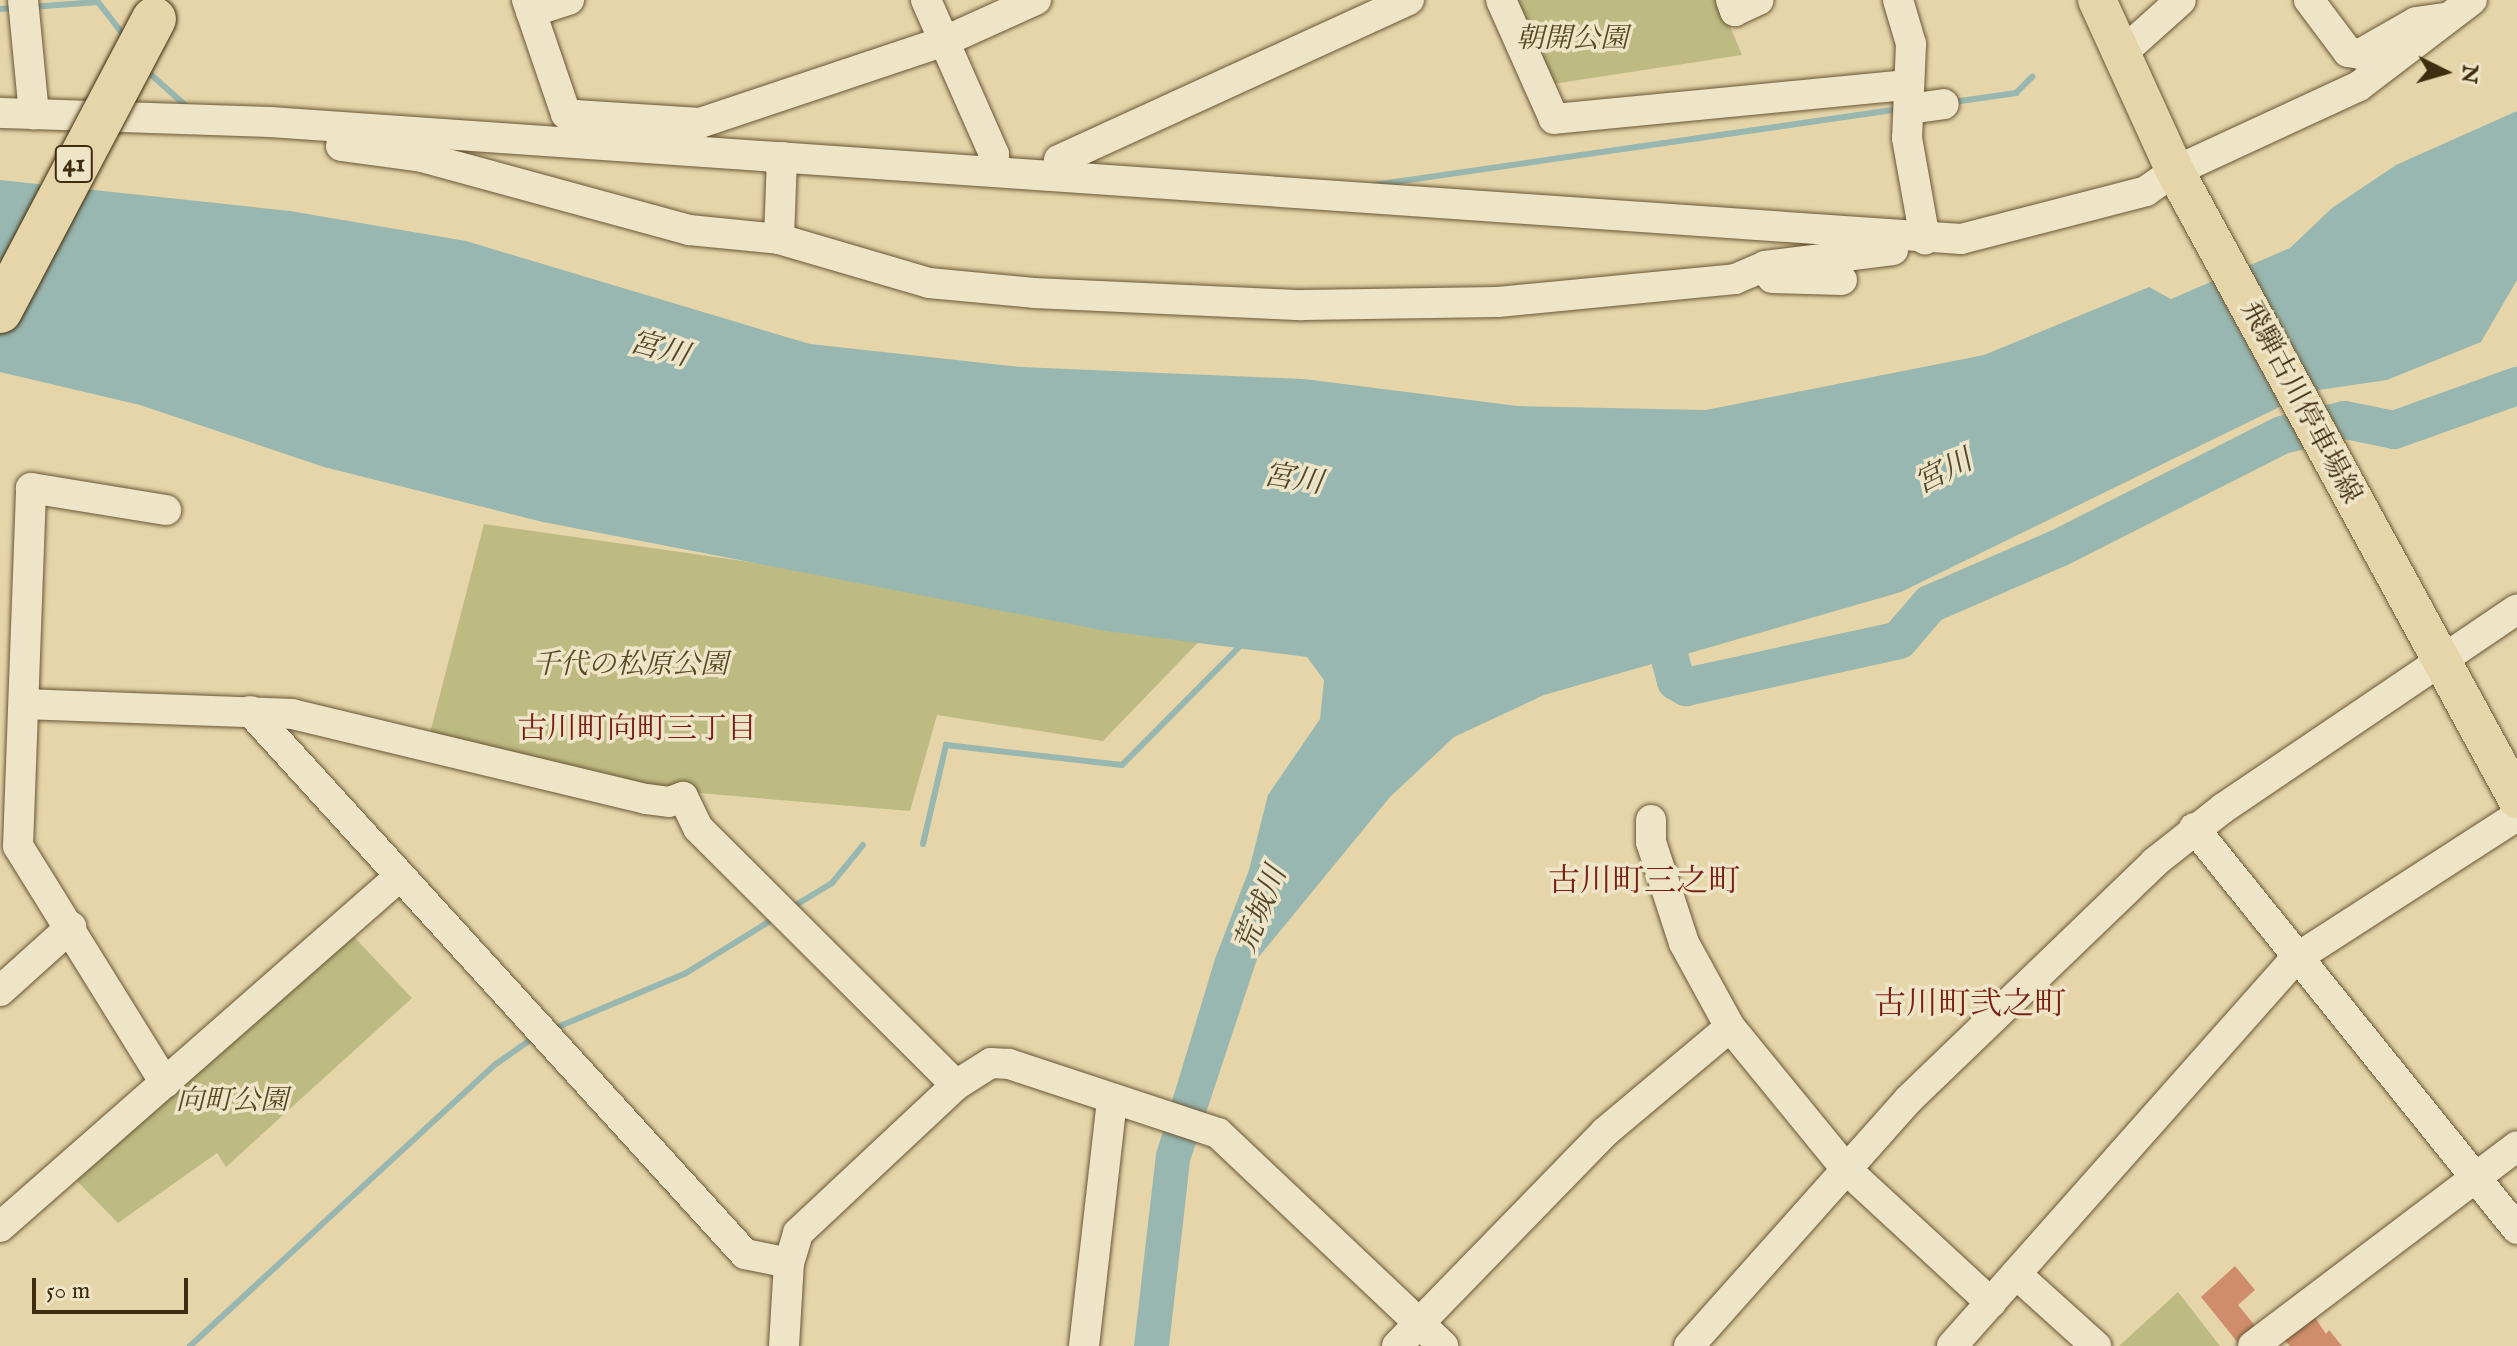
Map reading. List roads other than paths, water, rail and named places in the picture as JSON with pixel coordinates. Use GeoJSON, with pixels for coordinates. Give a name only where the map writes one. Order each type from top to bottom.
{"type":"FeatureCollection","features":[{"type":"Feature","properties":{"kind":"highway","name":"41"},"geometry":{"type":"LineString","coordinates":[[0,311],[154,19]]}},
{"type":"Feature","properties":{"kind":"main road","name":"飛騨古川停車場線"},"geometry":{"type":"LineString","coordinates":[[2097,0],[2179,178],[2439,662],[2517,799]]}},
{"type":"Feature","properties":{"kind":"street"},"geometry":{"type":"LineString","coordinates":[[569,0],[529,6],[574,129]]}},
{"type":"Feature","properties":{"kind":"street"},"geometry":{"type":"LineString","coordinates":[[926,0],[993,164]]}},
{"type":"Feature","properties":{"kind":"street"},"geometry":{"type":"LineString","coordinates":[[0,113],[141,120],[160,116],[574,129],[700,123],[945,41],[1036,0]]}},
{"type":"Feature","properties":{"kind":"street"},"geometry":{"type":"LineString","coordinates":[[1059,169],[1357,11],[1409,0]]}},
{"type":"Feature","properties":{"kind":"street"},"geometry":{"type":"LineString","coordinates":[[1501,0],[1554,119],[1908,97],[1944,104]]}},
{"type":"Feature","properties":{"kind":"street"},"geometry":{"type":"LineString","coordinates":[[1731,0],[1735,11],[1759,0]]}},
{"type":"Feature","properties":{"kind":"street"},"geometry":{"type":"LineString","coordinates":[[1898,0],[1911,44],[1908,97],[1912,184],[1925,239]]}},
{"type":"Feature","properties":{"kind":"street"},"geometry":{"type":"LineString","coordinates":[[2122,53],[2181,0]]}},
{"type":"Feature","properties":{"kind":"street"},"geometry":{"type":"LineString","coordinates":[[2309,0],[2348,52],[2360,54],[2416,22],[2447,18]]}},
{"type":"Feature","properties":{"kind":"street"},"geometry":{"type":"LineString","coordinates":[[574,129],[782,157],[993,164],[1925,239],[1961,239],[2125,198],[2179,178],[2359,86],[2472,0]]}},
{"type":"Feature","properties":{"kind":"street"},"geometry":{"type":"LineString","coordinates":[[24,9],[34,114]]}},
{"type":"Feature","properties":{"kind":"street"},"geometry":{"type":"LineString","coordinates":[[141,120],[164,131],[422,157],[636,219],[779,239],[950,286],[1286,304],[1498,302],[1735,279],[1842,280]]}},
{"type":"Feature","properties":{"kind":"street"},"geometry":{"type":"LineString","coordinates":[[779,239],[782,157]]}},
{"type":"Feature","properties":{"kind":"street"},"geometry":{"type":"LineString","coordinates":[[1735,279],[1765,266],[1859,250],[1886,253],[1925,239]]}},
{"type":"Feature","properties":{"kind":"street"},"geometry":{"type":"LineString","coordinates":[[165,1083],[71,927],[9,847],[11,744],[24,704],[24,627],[31,488],[166,510]]}},
{"type":"Feature","properties":{"kind":"street"},"geometry":{"type":"LineString","coordinates":[[0,602],[24,627]]}},
{"type":"Feature","properties":{"kind":"street"},"geometry":{"type":"LineString","coordinates":[[1689,1346],[1908,1100],[2194,828],[2517,609]]}},
{"type":"Feature","properties":{"kind":"street"},"geometry":{"type":"LineString","coordinates":[[24,704],[292,714],[646,799],[669,802],[683,797],[698,828],[956,1085]]}},
{"type":"Feature","properties":{"kind":"street"},"geometry":{"type":"LineString","coordinates":[[250,711],[745,1254],[789,1263]]}},
{"type":"Feature","properties":{"kind":"street"},"geometry":{"type":"LineString","coordinates":[[1952,1346],[2295,959],[2517,816]]}},
{"type":"Feature","properties":{"kind":"street"},"geometry":{"type":"LineString","coordinates":[[1651,820],[1651,842],[1684,943],[1730,1027],[1847,1170],[1991,1303]]}},
{"type":"Feature","properties":{"kind":"street"},"geometry":{"type":"LineString","coordinates":[[2194,828],[2295,959],[2517,1229]]}},
{"type":"Feature","properties":{"kind":"street"},"geometry":{"type":"LineString","coordinates":[[0,1227],[399,877]]}},
{"type":"Feature","properties":{"kind":"street"},"geometry":{"type":"LineString","coordinates":[[0,991],[71,927]]}},
{"type":"Feature","properties":{"kind":"street"},"geometry":{"type":"LineString","coordinates":[[1397,1346],[1605,1132],[1730,1027]]}},
{"type":"Feature","properties":{"kind":"street"},"geometry":{"type":"LineString","coordinates":[[784,1346],[789,1263],[798,1233],[956,1085],[991,1063],[1009,1064],[1218,1133],[1443,1346]]}},
{"type":"Feature","properties":{"kind":"street"},"geometry":{"type":"LineString","coordinates":[[1084,1346],[1117,1101]]}},
{"type":"Feature","properties":{"kind":"street"},"geometry":{"type":"LineString","coordinates":[[2253,1346],[2517,1146]]}},
{"type":"Feature","properties":{"kind":"street"},"geometry":{"type":"LineString","coordinates":[[2016,1274],[2096,1346]]}},
{"type":"Feature","properties":{"kind":"water"},"geometry":{"type":"Polygon","coordinates":[[[2517,111],[2517,280],[2481,342],[2387,380],[2312,391],[1901,592],[1544,695],[1454,737],[1390,797],[1257,959],[1190,1161],[1169,1346],[1134,1346],[1156,1154],[1215,959],[1249,870],[1268,795],[1320,719],[1324,680],[1307,657],[1106,631],[543,522],[324,467],[140,405],[0,372],[0,180],[290,211],[466,241],[810,344],[1021,367],[1304,379],[1517,406],[1706,410],[1984,355],[2149,287],[2171,299],[2290,248],[2332,208],[2396,165],[2517,111]]]}},
{"type":"Feature","properties":{"kind":"waterway"},"geometry":{"type":"LineString","coordinates":[[31,7],[98,2],[126,38]]}},
{"type":"Feature","properties":{"kind":"waterway"},"geometry":{"type":"LineString","coordinates":[[0,9],[16,8]]}},
{"type":"Feature","properties":{"kind":"waterway"},"geometry":{"type":"LineString","coordinates":[[147,71],[185,105]]}},
{"type":"Feature","properties":{"kind":"waterway"},"geometry":{"type":"LineString","coordinates":[[1953,102],[2016,93],[2032,77]]}},
{"type":"Feature","properties":{"kind":"waterway"},"geometry":{"type":"LineString","coordinates":[[1374,185],[1900,109]]}},
{"type":"Feature","properties":{"kind":"waterway"},"geometry":{"type":"LineString","coordinates":[[1657,611],[1676,681],[1686,687],[1899,640],[1930,604],[2059,548],[2282,435],[2345,420],[2394,430],[2517,386]]}},
{"type":"Feature","properties":{"kind":"waterway"},"geometry":{"type":"LineString","coordinates":[[923,844],[946,745],[1122,765],[1241,645]]}},
{"type":"Feature","properties":{"kind":"waterway"},"geometry":{"type":"LineString","coordinates":[[791,908],[832,883],[863,845]]}},
{"type":"Feature","properties":{"kind":"waterway"},"geometry":{"type":"LineString","coordinates":[[553,1029],[686,973],[775,918]]}},
{"type":"Feature","properties":{"kind":"waterway"},"geometry":{"type":"LineString","coordinates":[[190,1346],[496,1064],[536,1036]]}},
{"type":"Feature","properties":{"kind":"district","name":"古川町向町三丁目"},"geometry":{"type":"Point","coordinates":[637,730]}},
{"type":"Feature","properties":{"kind":"district","name":"古川町三之町"},"geometry":{"type":"Point","coordinates":[1644,883]}},
{"type":"Feature","properties":{"kind":"district","name":"古川町弐之町"},"geometry":{"type":"Point","coordinates":[1970,1006]}},
{"type":"Feature","properties":{"kind":"park label","name":"朝開公園"},"geometry":{"type":"Point","coordinates":[1572,40]}},
{"type":"Feature","properties":{"kind":"park label","name":"千代の松原公園"},"geometry":{"type":"Point","coordinates":[630,666]}},
{"type":"Feature","properties":{"kind":"park label","name":"向町公園"},"geometry":{"type":"Point","coordinates":[232,1102]}},
{"type":"Feature","properties":{"kind":"water label","name":"宮川"},"geometry":{"type":"Point","coordinates":[659,350]}},
{"type":"Feature","properties":{"kind":"water label","name":"宮川"},"geometry":{"type":"Point","coordinates":[1944,473]}},
{"type":"Feature","properties":{"kind":"water label","name":"宮川"},"geometry":{"type":"Point","coordinates":[1293,480]}},
{"type":"Feature","properties":{"kind":"water label","name":"荒城川"},"geometry":{"type":"Point","coordinates":[1262,910]}}]}
